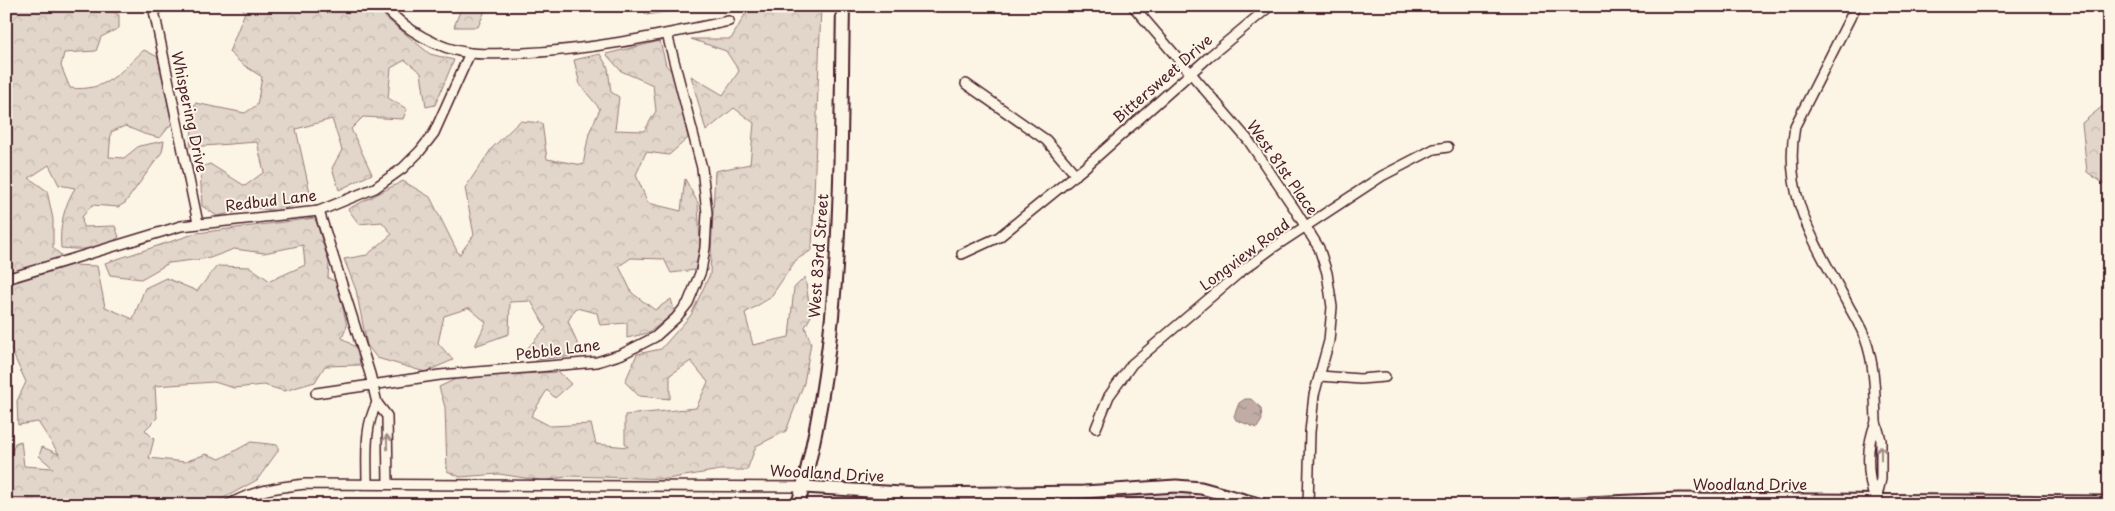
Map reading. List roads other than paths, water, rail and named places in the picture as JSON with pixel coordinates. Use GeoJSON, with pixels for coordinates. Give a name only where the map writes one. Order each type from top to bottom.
{"type":"FeatureCollection","features":[{"type":"Feature","properties":{"kind":"main road","name":"West 83rd Street"},"geometry":{"type":"LineString","coordinates":[[798,505],[804,487],[820,408],[835,293],[838,242],[843,6]]}},
{"type":"Feature","properties":{"kind":"street","name":"Whispering Drive"},"geometry":{"type":"LineString","coordinates":[[153,6],[198,223]]}},
{"type":"Feature","properties":{"kind":"street"},"geometry":{"type":"LineString","coordinates":[[384,6],[404,25],[415,32],[446,47],[470,53],[575,50],[730,22]]}},
{"type":"Feature","properties":{"kind":"street","name":"West 81st Place"},"geometry":{"type":"LineString","coordinates":[[1133,6],[1248,140],[1319,248],[1328,273],[1331,290],[1331,323],[1314,395],[1310,432],[1308,505]]}},
{"type":"Feature","properties":{"kind":"street","name":"Bittersweet Drive"},"geometry":{"type":"LineString","coordinates":[[962,254],[999,237],[1076,175],[1190,73],[1270,6]]}},
{"type":"Feature","properties":{"kind":"street"},"geometry":{"type":"LineString","coordinates":[[1856,6],[1795,126],[1791,146],[1793,178],[1802,217],[1865,337],[1873,376],[1876,422],[1881,440],[1881,479],[1875,503]]}},
{"type":"Feature","properties":{"kind":"street","name":"Pebble Lane"},"geometry":{"type":"LineString","coordinates":[[316,393],[440,375],[597,362],[622,354],[655,337],[676,318],[688,303],[701,271],[706,248],[707,213],[702,168],[667,34]]}},
{"type":"Feature","properties":{"kind":"street","name":"Redbud Lane"},"geometry":{"type":"LineString","coordinates":[[6,279],[181,226],[319,210],[375,188],[403,168],[434,133],[470,53]]}},
{"type":"Feature","properties":{"kind":"street"},"geometry":{"type":"LineString","coordinates":[[966,84],[1046,140],[1076,175]]}},
{"type":"Feature","properties":{"kind":"street","name":"Longview Road"},"geometry":{"type":"LineString","coordinates":[[1096,428],[1109,396],[1132,364],[1239,273],[1382,176],[1434,149],[1448,147]]}},
{"type":"Feature","properties":{"kind":"street"},"geometry":{"type":"LineString","coordinates":[[319,210],[377,403],[387,416],[388,484]]}},
{"type":"Feature","properties":{"kind":"street"},"geometry":{"type":"LineString","coordinates":[[1320,376],[1360,379],[1385,377]]}},
{"type":"Feature","properties":{"kind":"street"},"geometry":{"type":"LineString","coordinates":[[367,484],[368,431],[370,415],[377,403]]}},
{"type":"Feature","properties":{"kind":"street","name":"Woodland Drive"},"geometry":{"type":"LineString","coordinates":[[228,505],[256,492],[280,486],[388,484],[804,487],[918,494],[1084,492],[1176,486],[1201,488],[1262,505]]}},
{"type":"Feature","properties":{"kind":"street","name":"Woodland Drive"},"geometry":{"type":"LineString","coordinates":[[1542,505],[1679,500],[1875,503],[2109,502]]}},
{"type":"Feature","properties":{"kind":"water"},"geometry":{"type":"Polygon","coordinates":[[[1245,399],[1251,399],[1261,408],[1262,420],[1257,428],[1236,420],[1234,416],[1239,403],[1245,399]]]}}]}
